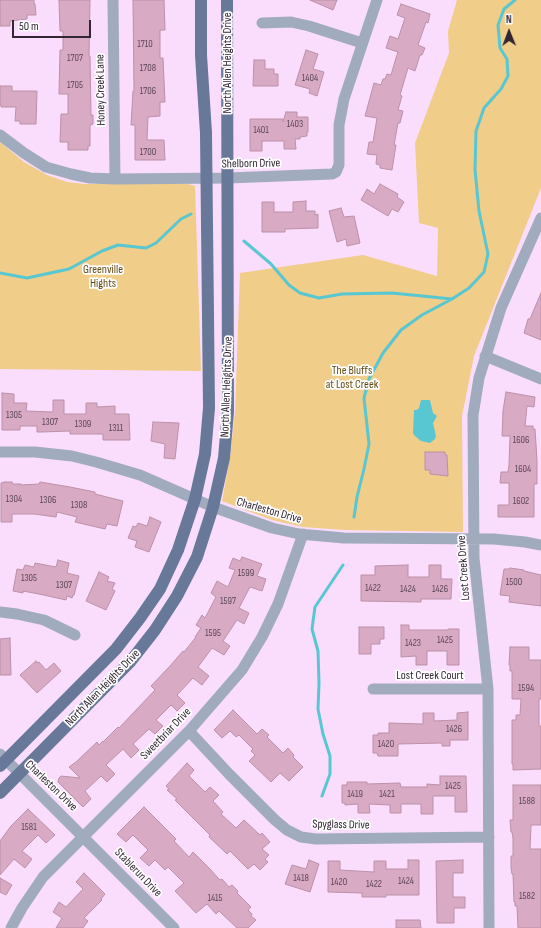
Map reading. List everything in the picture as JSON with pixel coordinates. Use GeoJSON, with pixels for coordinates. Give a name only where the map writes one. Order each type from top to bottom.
{"type":"FeatureCollection","features":[{"type":"Feature","properties":{"kind":"main road","name":"North Allen Heights Drive"},"geometry":{"type":"LineString","coordinates":[[2,760],[116,649],[140,618],[160,589],[178,550],[195,499],[205,454],[209,408],[206,133],[201,54],[201,0]]}},
{"type":"Feature","properties":{"kind":"main road","name":"North Allen Heights Drive"},"geometry":{"type":"LineString","coordinates":[[0,793],[130,662],[155,630],[177,596],[197,557],[213,507],[224,458],[228,412],[227,0]]}},
{"type":"Feature","properties":{"kind":"street","name":"Honey Creek Lane"},"geometry":{"type":"LineString","coordinates":[[113,0],[115,179]]}},
{"type":"Feature","properties":{"kind":"street","name":"Shelborn Drive"},"geometry":{"type":"LineString","coordinates":[[0,135],[24,154],[46,167],[90,178],[228,178],[328,175],[336,172],[339,165],[339,125],[344,99],[377,0]]}},
{"type":"Feature","properties":{"kind":"street"},"geometry":{"type":"LineString","coordinates":[[262,22],[297,23],[362,43]]}},
{"type":"Feature","properties":{"kind":"street","name":"Lost Creek Drive"},"geometry":{"type":"LineString","coordinates":[[489,928],[488,689],[474,558],[473,415],[476,390],[485,356],[501,308],[541,218]]}},
{"type":"Feature","properties":{"kind":"street"},"geometry":{"type":"LineString","coordinates":[[485,356],[541,379]]}},
{"type":"Feature","properties":{"kind":"street","name":"Charleston Drive"},"geometry":{"type":"LineString","coordinates":[[0,452],[35,452],[72,456],[140,475],[213,507],[272,528],[303,534],[344,538],[494,539],[541,545]]}},
{"type":"Feature","properties":{"kind":"street","name":"Sweetbriar Drive"},"geometry":{"type":"LineString","coordinates":[[12,928],[22,908],[43,877],[189,731],[242,670],[262,637],[278,604],[303,534]]}},
{"type":"Feature","properties":{"kind":"street"},"geometry":{"type":"LineString","coordinates":[[0,612],[44,620],[75,635]]}},
{"type":"Feature","properties":{"kind":"street","name":"Lost Creek Court"},"geometry":{"type":"LineString","coordinates":[[372,689],[488,689]]}},
{"type":"Feature","properties":{"kind":"street","name":"Spyglass Drive"},"geometry":{"type":"LineString","coordinates":[[189,731],[275,820],[287,830],[301,837],[316,839],[489,837]]}},
{"type":"Feature","properties":{"kind":"street","name":"Charleston Drive"},"geometry":{"type":"LineString","coordinates":[[2,760],[19,774],[84,836]]}},
{"type":"Feature","properties":{"kind":"street","name":"Stablerun Drive"},"geometry":{"type":"LineString","coordinates":[[84,836],[174,928]]}},
{"type":"Feature","properties":{"kind":"green space","name":"The Bluffs at Lost Creek"},"geometry":{"type":"Polygon","coordinates":[[[457,0],[541,0],[541,188],[474,356],[462,416],[463,532],[344,530],[303,527],[272,520],[222,501],[230,458],[235,412],[240,273],[363,255],[437,276],[438,228],[419,223],[415,143],[449,53],[448,31],[457,0]]]}},
{"type":"Feature","properties":{"kind":"green space","name":"Greenville Hights"},"geometry":{"type":"Polygon","coordinates":[[[0,142],[24,162],[47,175],[67,182],[85,184],[188,184],[195,186],[201,371],[0,369],[0,142]]]}},
{"type":"Feature","properties":{"kind":"shaded area"},"geometry":{"type":"Polygon","coordinates":[[[421,400],[430,400],[433,413],[437,416],[433,423],[436,436],[430,443],[421,441],[413,433],[414,410],[419,408],[421,400]]]}},
{"type":"Feature","properties":{"kind":"building"},"geometry":{"type":"Polygon","coordinates":[[[0,0],[34,0],[36,15],[27,15],[27,19],[10,21],[10,26],[0,26],[0,0]]]}},
{"type":"Feature","properties":{"kind":"building"},"geometry":{"type":"Polygon","coordinates":[[[59,0],[90,0],[89,56],[91,115],[93,115],[93,124],[90,125],[90,146],[88,146],[88,150],[68,150],[68,142],[60,142],[61,114],[68,114],[68,94],[59,94],[60,50],[63,50],[63,31],[60,31],[59,0]]]}},
{"type":"Feature","properties":{"kind":"building"},"geometry":{"type":"Polygon","coordinates":[[[133,0],[164,0],[165,30],[160,30],[160,58],[163,58],[165,102],[160,102],[160,116],[148,117],[147,140],[164,140],[165,160],[135,160],[135,125],[131,125],[134,91],[133,0]]]}},
{"type":"Feature","properties":{"kind":"building"},"geometry":{"type":"Polygon","coordinates":[[[310,0],[337,0],[333,10],[310,0]]]}},
{"type":"Feature","properties":{"kind":"building"},"geometry":{"type":"Polygon","coordinates":[[[401,4],[430,14],[428,23],[426,22],[418,45],[425,48],[422,55],[420,55],[415,71],[408,68],[400,95],[402,96],[398,110],[403,111],[400,123],[398,123],[392,170],[380,168],[380,165],[376,164],[377,155],[367,154],[369,142],[373,142],[377,118],[365,116],[374,83],[381,85],[387,74],[391,75],[398,52],[386,48],[390,36],[398,39],[405,18],[397,15],[401,4]]]}},
{"type":"Feature","properties":{"kind":"building"},"geometry":{"type":"Polygon","coordinates":[[[306,50],[318,54],[313,69],[324,72],[317,96],[309,93],[310,89],[295,85],[306,50]]]}},
{"type":"Feature","properties":{"kind":"building"},"geometry":{"type":"Polygon","coordinates":[[[254,60],[265,60],[265,69],[274,69],[274,74],[278,74],[278,86],[253,86],[254,60]]]}},
{"type":"Feature","properties":{"kind":"building"},"geometry":{"type":"Polygon","coordinates":[[[0,86],[12,86],[12,91],[37,91],[36,124],[20,124],[20,121],[15,121],[16,107],[1,107],[0,86]]]}},
{"type":"Feature","properties":{"kind":"building"},"geometry":{"type":"Polygon","coordinates":[[[286,112],[297,112],[297,117],[308,117],[307,136],[300,137],[300,139],[295,139],[296,149],[284,149],[284,141],[262,141],[262,151],[250,151],[250,119],[283,119],[283,122],[286,112]]]}},
{"type":"Feature","properties":{"kind":"building"},"geometry":{"type":"Polygon","coordinates":[[[380,184],[398,194],[397,197],[404,202],[398,212],[392,209],[388,216],[361,200],[367,189],[374,194],[380,184]]]}},
{"type":"Feature","properties":{"kind":"building"},"geometry":{"type":"Polygon","coordinates":[[[306,201],[306,211],[315,211],[315,215],[318,214],[318,228],[285,229],[285,232],[262,232],[262,202],[274,202],[274,212],[293,212],[293,202],[306,201]]]}},
{"type":"Feature","properties":{"kind":"building"},"geometry":{"type":"Polygon","coordinates":[[[341,208],[344,217],[354,216],[360,243],[347,246],[346,239],[337,242],[329,211],[341,208]]]}},
{"type":"Feature","properties":{"kind":"building"},"geometry":{"type":"Polygon","coordinates":[[[541,293],[541,340],[524,333],[528,319],[530,319],[541,293]]]}},
{"type":"Feature","properties":{"kind":"building"},"geometry":{"type":"Polygon","coordinates":[[[506,392],[535,397],[534,407],[527,406],[525,426],[533,426],[533,429],[535,429],[537,484],[534,484],[534,517],[498,517],[498,505],[509,505],[509,483],[500,483],[501,472],[508,472],[509,465],[510,436],[502,436],[503,411],[506,392]]]}},
{"type":"Feature","properties":{"kind":"building"},"geometry":{"type":"Polygon","coordinates":[[[2,393],[14,394],[14,403],[27,403],[26,411],[53,412],[53,400],[64,400],[64,414],[86,414],[86,403],[97,403],[97,407],[115,406],[115,414],[129,414],[130,440],[103,440],[103,434],[70,434],[70,431],[37,432],[37,426],[20,426],[20,430],[2,430],[2,393]]]}},
{"type":"Feature","properties":{"kind":"building"},"geometry":{"type":"Polygon","coordinates":[[[153,422],[179,423],[175,459],[164,458],[165,444],[151,441],[153,422]]]}},
{"type":"Feature","properties":{"kind":"building"},"geometry":{"type":"Polygon","coordinates":[[[425,452],[445,452],[445,455],[447,455],[448,476],[430,474],[430,470],[425,470],[425,452]]]}},
{"type":"Feature","properties":{"kind":"building"},"geometry":{"type":"Polygon","coordinates":[[[12,482],[13,484],[21,485],[39,484],[40,482],[95,492],[95,494],[123,501],[117,526],[107,524],[105,529],[75,522],[77,517],[57,512],[56,517],[34,514],[12,514],[12,522],[1,522],[1,483],[12,482]]]}},
{"type":"Feature","properties":{"kind":"building"},"geometry":{"type":"Polygon","coordinates":[[[150,517],[161,522],[149,552],[135,547],[137,541],[128,538],[133,526],[136,527],[138,523],[147,526],[150,517]]]}},
{"type":"Feature","properties":{"kind":"building"},"geometry":{"type":"Polygon","coordinates":[[[242,557],[262,564],[257,576],[266,579],[262,591],[250,587],[239,608],[249,613],[244,624],[237,620],[223,641],[230,646],[224,655],[212,648],[198,667],[209,676],[202,685],[193,678],[177,695],[185,703],[177,711],[171,705],[156,720],[163,726],[155,734],[149,729],[133,744],[139,750],[131,758],[123,749],[106,765],[115,774],[107,782],[101,776],[85,791],[91,799],[83,807],[58,782],[59,778],[61,776],[80,778],[69,767],[97,742],[99,745],[118,727],[119,728],[155,690],[151,686],[183,651],[184,652],[196,637],[201,628],[196,625],[202,615],[205,618],[216,597],[211,593],[217,581],[228,587],[235,570],[229,568],[233,558],[240,561],[242,557]]]}},
{"type":"Feature","properties":{"kind":"building"},"geometry":{"type":"Polygon","coordinates":[[[58,560],[69,563],[67,573],[79,576],[72,598],[67,596],[66,600],[23,591],[23,593],[13,591],[17,569],[23,570],[25,565],[34,567],[35,563],[56,567],[58,560]]]}},
{"type":"Feature","properties":{"kind":"building"},"geometry":{"type":"Polygon","coordinates":[[[408,565],[408,577],[429,577],[429,565],[441,565],[441,579],[452,579],[451,599],[421,599],[421,602],[361,601],[361,575],[375,575],[375,566],[408,565]]]}},
{"type":"Feature","properties":{"kind":"building"},"geometry":{"type":"Polygon","coordinates":[[[510,568],[541,575],[541,606],[509,602],[510,596],[500,595],[504,569],[510,568]]]}},
{"type":"Feature","properties":{"kind":"building"},"geometry":{"type":"Polygon","coordinates":[[[99,572],[109,577],[107,581],[115,583],[112,589],[115,591],[106,610],[86,601],[99,572]]]}},
{"type":"Feature","properties":{"kind":"building"},"geometry":{"type":"Polygon","coordinates":[[[401,625],[409,625],[409,630],[459,629],[459,665],[447,665],[447,651],[427,651],[427,665],[416,665],[416,656],[401,657],[401,625]]]}},
{"type":"Feature","properties":{"kind":"building"},"geometry":{"type":"Polygon","coordinates":[[[359,627],[384,627],[384,639],[380,639],[380,644],[371,644],[371,654],[359,654],[359,627]]]}},
{"type":"Feature","properties":{"kind":"building"},"geometry":{"type":"Polygon","coordinates":[[[10,638],[11,675],[0,675],[0,639],[10,638]]]}},
{"type":"Feature","properties":{"kind":"building"},"geometry":{"type":"Polygon","coordinates":[[[510,647],[529,647],[529,660],[541,660],[539,726],[541,726],[541,769],[513,770],[512,720],[516,720],[516,715],[520,715],[521,699],[512,699],[512,671],[510,671],[509,665],[510,647]]]}},
{"type":"Feature","properties":{"kind":"building"},"geometry":{"type":"Polygon","coordinates":[[[36,661],[37,663],[39,662],[46,670],[54,663],[61,671],[37,693],[20,675],[36,661]]]}},
{"type":"Feature","properties":{"kind":"building"},"geometry":{"type":"Polygon","coordinates":[[[233,710],[257,734],[262,729],[269,735],[267,737],[283,753],[288,748],[294,755],[293,757],[303,767],[289,781],[280,773],[271,782],[249,761],[255,755],[251,751],[253,749],[239,735],[236,737],[230,731],[222,738],[214,730],[233,710]]]}},
{"type":"Feature","properties":{"kind":"building"},"geometry":{"type":"Polygon","coordinates":[[[468,712],[468,740],[450,740],[450,746],[442,746],[442,743],[398,744],[398,756],[378,756],[377,753],[373,753],[373,735],[378,735],[378,733],[389,733],[389,723],[423,724],[423,713],[434,713],[434,721],[457,720],[457,713],[468,712]]]}},
{"type":"Feature","properties":{"kind":"building"},"geometry":{"type":"Polygon","coordinates":[[[187,763],[194,770],[189,776],[205,792],[210,787],[219,795],[213,801],[223,812],[221,814],[236,828],[244,820],[260,835],[262,833],[270,842],[262,849],[269,855],[265,859],[268,862],[260,870],[254,864],[248,869],[230,851],[227,854],[209,837],[210,835],[167,790],[169,789],[166,786],[187,763]]]}},
{"type":"Feature","properties":{"kind":"building"},"geometry":{"type":"Polygon","coordinates":[[[440,776],[466,776],[467,812],[455,812],[455,796],[433,796],[433,814],[421,814],[421,804],[401,804],[401,813],[390,813],[390,805],[369,804],[370,813],[358,813],[358,804],[345,805],[345,803],[342,803],[342,785],[347,785],[347,782],[367,782],[367,784],[400,783],[401,787],[427,787],[427,784],[440,785],[440,776]]]}},
{"type":"Feature","properties":{"kind":"building"},"geometry":{"type":"Polygon","coordinates":[[[513,785],[541,785],[541,825],[531,825],[530,849],[541,849],[541,928],[518,928],[517,906],[515,906],[514,902],[513,874],[511,868],[513,838],[510,820],[513,820],[513,785]]]}},
{"type":"Feature","properties":{"kind":"building"},"geometry":{"type":"Polygon","coordinates":[[[144,807],[176,839],[174,841],[189,857],[193,852],[220,880],[222,879],[229,887],[232,885],[238,891],[237,893],[251,907],[248,910],[252,914],[251,916],[256,920],[248,928],[237,928],[219,911],[216,914],[207,904],[196,913],[175,891],[184,883],[168,867],[165,870],[155,860],[149,866],[140,858],[148,850],[133,835],[126,842],[117,834],[144,807]]]}},
{"type":"Feature","properties":{"kind":"building"},"geometry":{"type":"Polygon","coordinates":[[[28,809],[55,835],[46,843],[38,835],[22,851],[32,859],[25,868],[14,859],[0,875],[0,841],[11,826],[28,809]]]}},
{"type":"Feature","properties":{"kind":"building"},"geometry":{"type":"Polygon","coordinates":[[[309,860],[319,864],[310,892],[285,884],[292,865],[306,869],[309,860]]]}},
{"type":"Feature","properties":{"kind":"building"},"geometry":{"type":"Polygon","coordinates":[[[408,860],[419,860],[419,895],[362,897],[362,893],[328,892],[328,861],[340,861],[340,870],[374,872],[374,861],[386,861],[386,869],[408,869],[408,860]]]}},
{"type":"Feature","properties":{"kind":"building"},"geometry":{"type":"Polygon","coordinates":[[[463,860],[463,873],[453,873],[453,897],[465,897],[465,908],[454,908],[454,923],[437,923],[436,861],[463,860]]]}},
{"type":"Feature","properties":{"kind":"building"},"geometry":{"type":"Polygon","coordinates":[[[84,873],[105,894],[101,899],[102,900],[84,918],[88,921],[83,928],[56,928],[62,918],[53,912],[59,902],[66,907],[83,889],[76,882],[84,873]]]}},
{"type":"Feature","properties":{"kind":"building"},"geometry":{"type":"Polygon","coordinates":[[[0,878],[12,885],[6,895],[0,892],[0,878]]]}},
{"type":"Feature","properties":{"kind":"building"},"geometry":{"type":"Polygon","coordinates":[[[396,920],[420,920],[421,928],[396,928],[396,920]]]}},
{"type":"Feature","properties":{"kind":"waterway"},"geometry":{"type":"LineString","coordinates":[[354,517],[369,444],[364,398],[369,379],[383,353],[401,330],[422,315],[469,288],[484,272],[488,254],[479,211],[475,170],[476,131],[484,108],[501,89],[508,76],[507,59],[500,48],[498,25],[504,9],[515,0]]}},
{"type":"Feature","properties":{"kind":"waterway"},"geometry":{"type":"LineString","coordinates":[[0,273],[27,278],[69,269],[102,251],[118,245],[146,248],[156,243],[181,219],[191,214]]}},
{"type":"Feature","properties":{"kind":"waterway"},"geometry":{"type":"LineString","coordinates":[[244,241],[271,264],[289,285],[300,293],[319,298],[342,294],[392,293],[452,299]]}},
{"type":"Feature","properties":{"kind":"waterway"},"geometry":{"type":"LineString","coordinates":[[322,796],[330,774],[330,756],[323,734],[318,709],[318,651],[312,629],[315,607],[343,565]]}}]}
